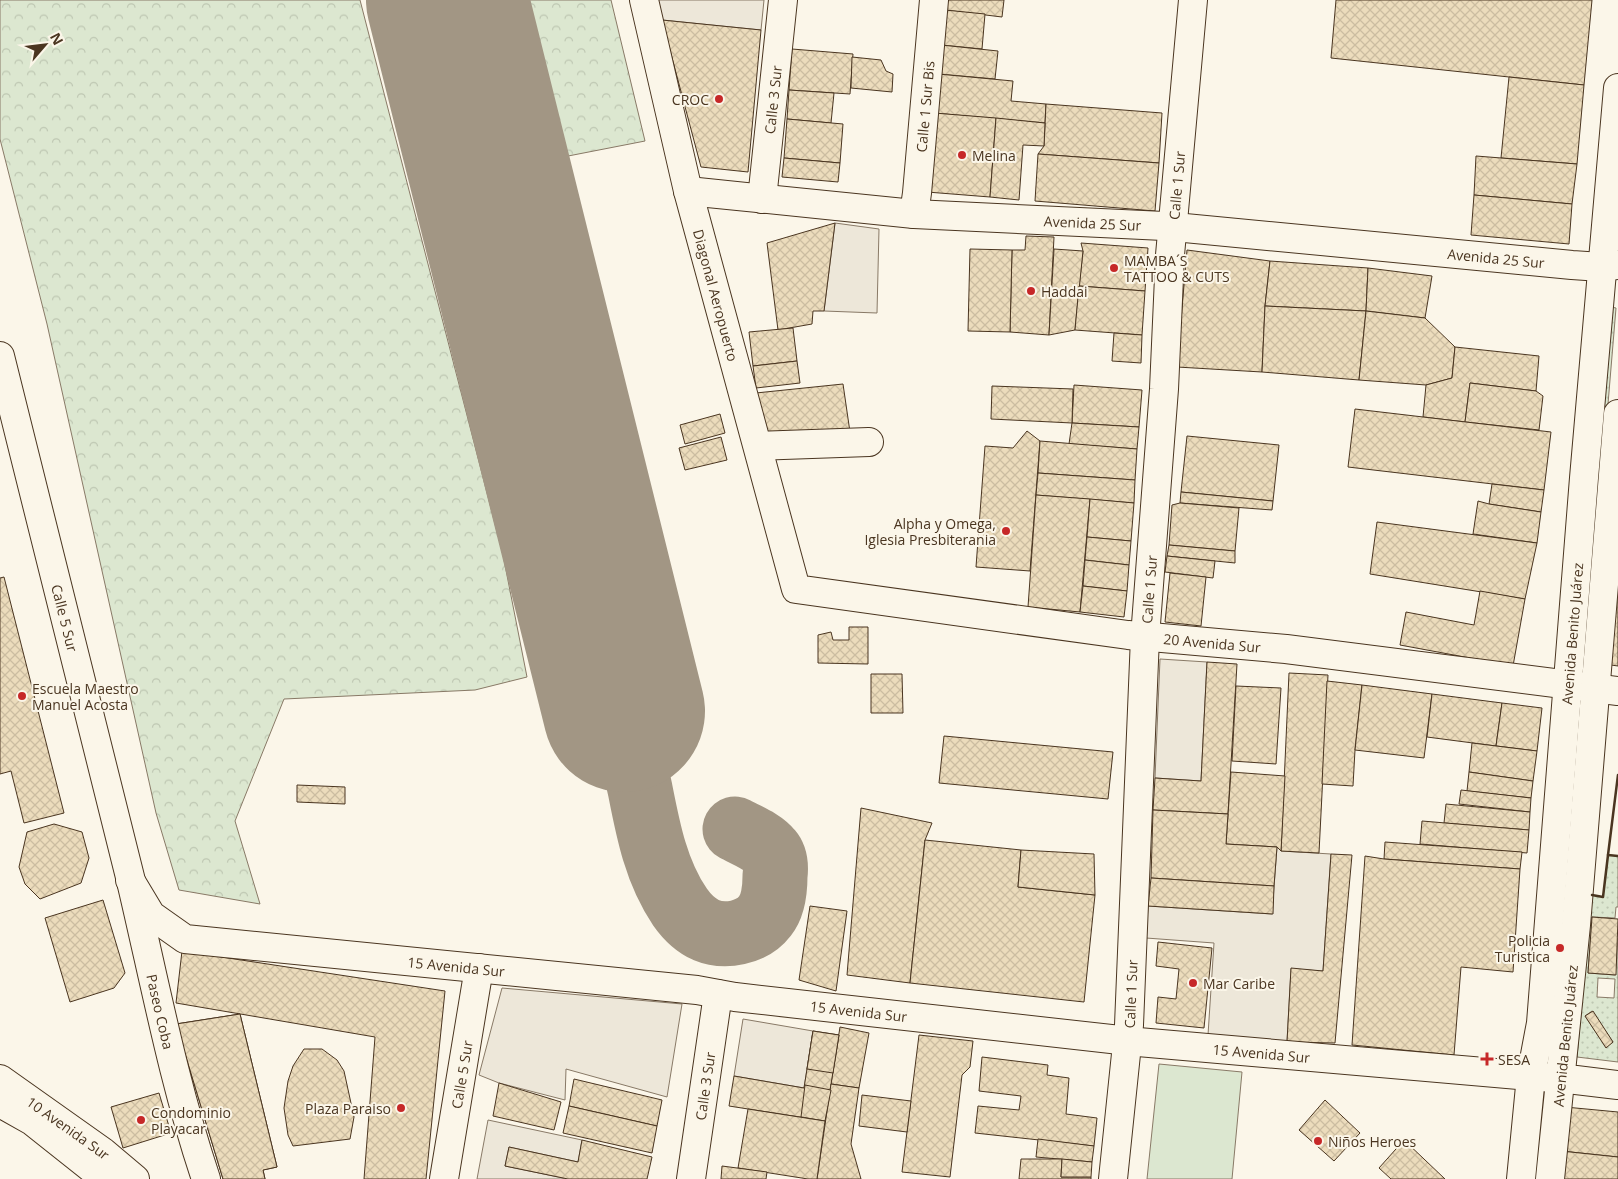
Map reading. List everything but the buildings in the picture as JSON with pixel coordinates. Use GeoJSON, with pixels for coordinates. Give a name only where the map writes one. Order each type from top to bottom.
{"type":"FeatureCollection","features":[{"type":"Feature","properties":{"kind":"street","name":"Diagonal Aeropuerto"},"geometry":{"type":"LineString","coordinates":[[644,0],[688,191],[796,589]]}},
{"type":"Feature","properties":{"kind":"street","name":"Calle 3 Sur"},"geometry":{"type":"LineString","coordinates":[[762,199],[783,0]]}},
{"type":"Feature","properties":{"kind":"street","name":"Calle 1 Sur Bis"},"geometry":{"type":"LineString","coordinates":[[914,214],[934,0]]}},
{"type":"Feature","properties":{"kind":"street","name":"Calle 1 Sur"},"geometry":{"type":"LineString","coordinates":[[1113,1179],[1129,1015],[1145,637],[1164,389],[1172,227],[1193,0]]}},
{"type":"Feature","properties":{"kind":"street","name":"Avenida Benito Juárez"},"geometry":{"type":"LineString","coordinates":[[1521,1179],[1532,1076],[1541,1023],[1568,684],[1610,266],[1618,88]]}},
{"type":"Feature","properties":{"kind":"street","name":"Avenida 25 Sur"},"geometry":{"type":"LineString","coordinates":[[688,191],[914,214],[1172,227],[1610,266]]}},
{"type":"Feature","properties":{"kind":"street","name":"Calle 5 Sur"},"geometry":{"type":"LineString","coordinates":[[0,356],[130,880]]}},
{"type":"Feature","properties":{"kind":"street","name":"Avenida Benito Juárez"},"geometry":{"type":"LineString","coordinates":[[1550,1179],[1576,925],[1607,689],[1618,414]]}},
{"type":"Feature","properties":{"kind":"street"},"geometry":{"type":"LineString","coordinates":[[758,446],[869,442]]}},
{"type":"Feature","properties":{"kind":"street","name":"20 Avenida Sur"},"geometry":{"type":"LineString","coordinates":[[796,589],[1145,637],[1286,649],[1607,689]]}},
{"type":"Feature","properties":{"kind":"street","name":"15 Avenida Sur"},"geometry":{"type":"LineString","coordinates":[[130,880],[151,915],[186,939],[697,990],[735,997],[1127,1041],[1618,1085]]}},
{"type":"Feature","properties":{"kind":"street","name":"Paseo Coba"},"geometry":{"type":"LineString","coordinates":[[130,880],[154,985],[194,1142],[206,1179]]}},
{"type":"Feature","properties":{"kind":"street"},"geometry":{"type":"LineString","coordinates":[[154,985],[161,966],[172,947],[186,939]]}},
{"type":"Feature","properties":{"kind":"street","name":"Calle 5 Sur"},"geometry":{"type":"LineString","coordinates":[[444,1179],[479,968]]}},
{"type":"Feature","properties":{"kind":"street","name":"Calle 3 Sur"},"geometry":{"type":"LineString","coordinates":[[691,1179],[718,994]]}},
{"type":"Feature","properties":{"kind":"street","name":"10 Avenida Sur"},"geometry":{"type":"LineString","coordinates":[[0,1079],[103,1152],[135,1179]]}},
{"type":"Feature","properties":{"kind":"street","name":"10 Avenida Sur"},"geometry":{"type":"LineString","coordinates":[[0,1103],[32,1121],[105,1179]]}},
{"type":"Feature","properties":{"kind":"street","name":"Paseo Coba"},"geometry":{"type":"LineString","coordinates":[[191,1179],[194,1170],[194,1142]]}},
{"type":"Feature","properties":{"kind":"green space"},"geometry":{"type":"Polygon","coordinates":[[[0,0],[360,0],[503,555],[527,677],[475,690],[284,699],[235,821],[260,904],[179,890],[156,813],[47,324],[0,139],[0,0]]]}},
{"type":"Feature","properties":{"kind":"green space"},"geometry":{"type":"Polygon","coordinates":[[[526,0],[611,0],[645,141],[563,157],[526,0]]]}},
{"type":"Feature","properties":{"kind":"green space"},"geometry":{"type":"Polygon","coordinates":[[[1607,306],[1616,308],[1590,620],[1587,640],[1583,640],[1607,306]]]}},
{"type":"Feature","properties":{"kind":"green space"},"geometry":{"type":"Polygon","coordinates":[[[1608,855],[1618,856],[1618,907],[1616,907],[1615,918],[1592,917],[1588,973],[1615,975],[1618,938],[1618,1062],[1577,1057],[1592,895],[1603,897],[1608,855]],[[1598,978],[1597,997],[1614,998],[1615,979],[1598,978]],[[1592,1011],[1585,1016],[1606,1047],[1613,1042],[1592,1011]]]}},
{"type":"Feature","properties":{"kind":"green space"},"geometry":{"type":"Polygon","coordinates":[[[1159,1064],[1242,1072],[1232,1179],[1147,1179],[1159,1064]]]}},
{"type":"Feature","properties":{"kind":"green space"},"geometry":{"type":"Polygon","coordinates":[[[1545,1108],[1539,1179],[1533,1179],[1540,1110],[1545,1108]]]}},
{"type":"Feature","properties":{"kind":"shaded area"},"geometry":{"type":"Polygon","coordinates":[[[657,0],[764,0],[761,30],[662,20],[657,0]]]}},
{"type":"Feature","properties":{"kind":"shaded area"},"geometry":{"type":"Polygon","coordinates":[[[835,223],[879,229],[877,313],[824,311],[835,223]]]}},
{"type":"Feature","properties":{"kind":"shaded area"},"geometry":{"type":"Polygon","coordinates":[[[1160,659],[1207,662],[1201,781],[1155,778],[1160,659]]]}},
{"type":"Feature","properties":{"kind":"shaded area"},"geometry":{"type":"Polygon","coordinates":[[[1277,847],[1281,851],[1331,854],[1323,971],[1291,969],[1287,1042],[1208,1035],[1214,943],[1146,938],[1148,906],[1272,914],[1277,847]]]}},
{"type":"Feature","properties":{"kind":"shaded area"},"geometry":{"type":"Polygon","coordinates":[[[502,988],[682,1004],[667,1097],[566,1069],[565,1100],[499,1083],[479,1075],[502,988]]]}},
{"type":"Feature","properties":{"kind":"shaded area"},"geometry":{"type":"Polygon","coordinates":[[[743,1019],[813,1031],[804,1088],[734,1076],[743,1019]]]}},
{"type":"Feature","properties":{"kind":"shaded area"},"geometry":{"type":"Polygon","coordinates":[[[488,1120],[582,1140],[578,1162],[509,1147],[505,1166],[568,1179],[477,1179],[488,1120]]]}},
{"type":"Feature","properties":{"kind":"taxiway"},"geometry":{"type":"LineString","coordinates":[[624,711],[650,835],[665,880],[680,907],[688,917],[702,928],[721,934],[746,930],[760,922],[770,908],[775,887],[775,866],[772,854],[767,847],[735,829]]}},
{"type":"Feature","properties":{"kind":"runway"},"geometry":{"type":"LineString","coordinates":[[447,0],[624,711]]}},
{"type":"Feature","properties":{"kind":"wall"},"geometry":{"type":"LineString","coordinates":[[1618,775],[1608,855],[1618,856]]}},
{"type":"Feature","properties":{"kind":"wall"},"geometry":{"type":"LineString","coordinates":[[1592,895],[1603,897],[1608,855]]}},
{"type":"Feature","properties":{"kind":"place","name":"CROC"},"geometry":{"type":"Point","coordinates":[719,99]}},
{"type":"Feature","properties":{"kind":"place","name":"Melina"},"geometry":{"type":"Point","coordinates":[962,155]}},
{"type":"Feature","properties":{"kind":"place","name":"MAMBA´S TATTOO & CUTS"},"geometry":{"type":"Point","coordinates":[1114,268]}},
{"type":"Feature","properties":{"kind":"place","name":"Haddai"},"geometry":{"type":"Point","coordinates":[1031,291]}},
{"type":"Feature","properties":{"kind":"place","name":"Alpha y Omega, Iglesia Presbiterania"},"geometry":{"type":"Point","coordinates":[1006,531]}},
{"type":"Feature","properties":{"kind":"place","name":"Escuela Maestro Manuel Acosta"},"geometry":{"type":"Point","coordinates":[22,696]}},
{"type":"Feature","properties":{"kind":"place","name":"Policia Turistica"},"geometry":{"type":"Point","coordinates":[1560,948]}},
{"type":"Feature","properties":{"kind":"place","name":"Mar Caribe"},"geometry":{"type":"Point","coordinates":[1193,983]}},
{"type":"Feature","properties":{"kind":"place","name":"SESA"},"geometry":{"type":"Point","coordinates":[1487,1059]}},
{"type":"Feature","properties":{"kind":"place","name":"Plaza Paraiso"},"geometry":{"type":"Point","coordinates":[401,1108]}},
{"type":"Feature","properties":{"kind":"place","name":"Condominio Playacar"},"geometry":{"type":"Point","coordinates":[141,1120]}},
{"type":"Feature","properties":{"kind":"place","name":"Niños Heroes"},"geometry":{"type":"Point","coordinates":[1318,1141]}}]}
